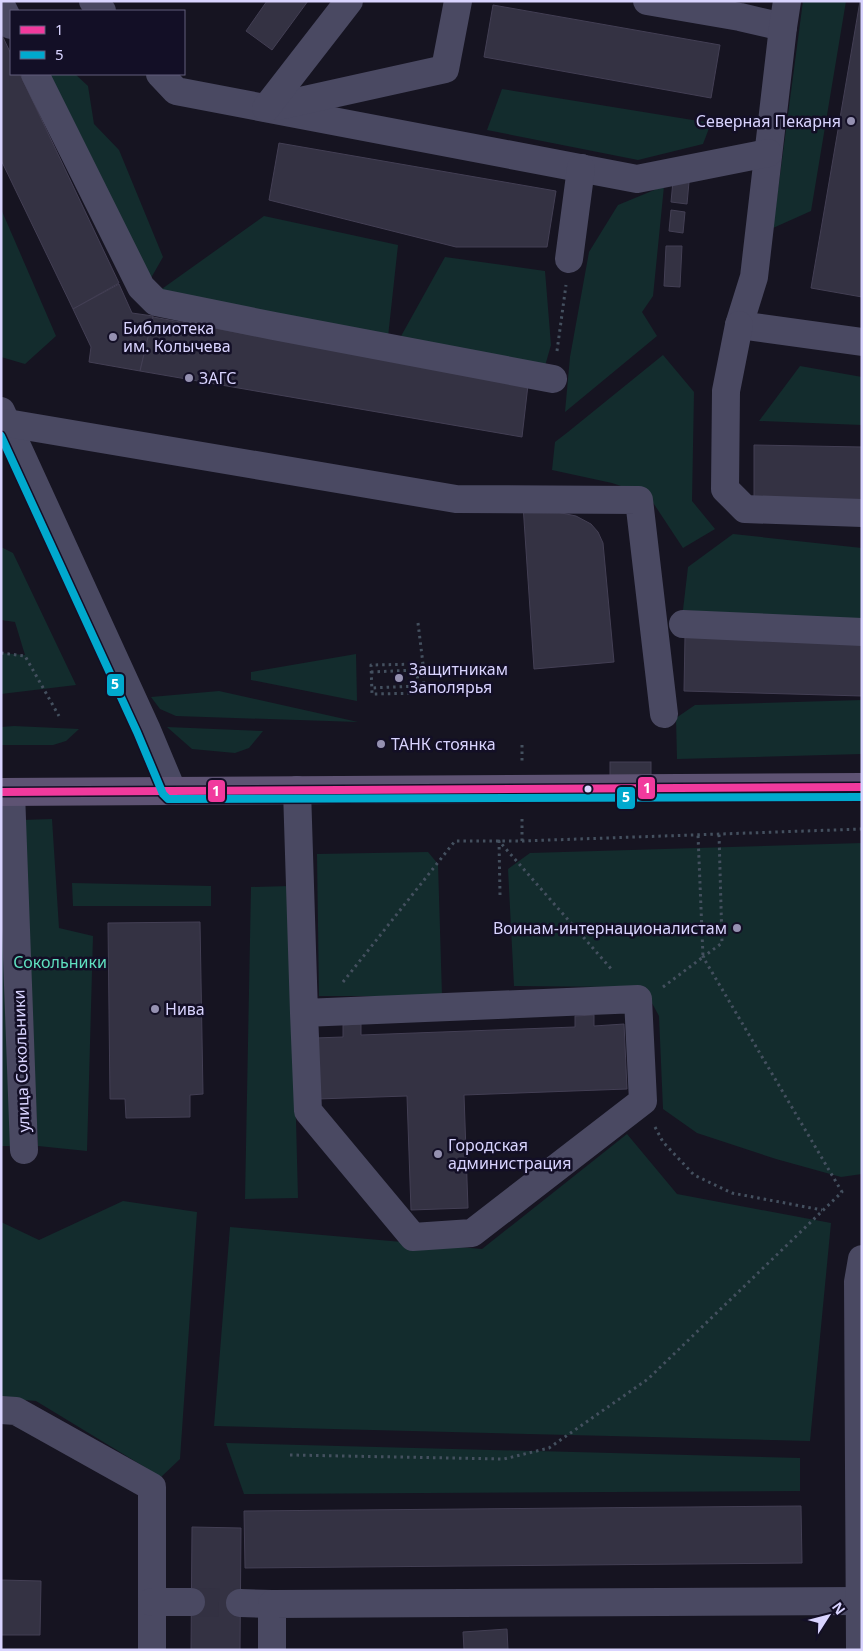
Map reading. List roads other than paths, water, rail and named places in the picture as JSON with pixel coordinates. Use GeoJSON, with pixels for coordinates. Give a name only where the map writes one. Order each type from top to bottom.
{"type":"FeatureCollection","features":[{"type":"Feature","properties":{"kind":"main road"},"geometry":{"type":"LineString","coordinates":[[6,792],[862,787]]}},
{"type":"Feature","properties":{"kind":"street"},"geometry":{"type":"LineString","coordinates":[[266,108],[349,1]]}},
{"type":"Feature","properties":{"kind":"street"},"geometry":{"type":"LineString","coordinates":[[266,108],[445,69],[458,1]]}},
{"type":"Feature","properties":{"kind":"street"},"geometry":{"type":"LineString","coordinates":[[647,1],[740,17],[785,14],[754,277],[739,325],[726,391],[724,489],[745,509],[862,513]]}},
{"type":"Feature","properties":{"kind":"street"},"geometry":{"type":"LineString","coordinates":[[1,5],[10,23]]}},
{"type":"Feature","properties":{"kind":"street"},"geometry":{"type":"LineString","coordinates":[[35,75],[141,287],[156,302],[553,379]]}},
{"type":"Feature","properties":{"kind":"street"},"geometry":{"type":"LineString","coordinates":[[161,75],[176,91],[637,179],[768,153]]}},
{"type":"Feature","properties":{"kind":"street"},"geometry":{"type":"LineString","coordinates":[[569,259],[581,168]]}},
{"type":"Feature","properties":{"kind":"street"},"geometry":{"type":"LineString","coordinates":[[739,325],[862,342]]}},
{"type":"Feature","properties":{"kind":"street"},"geometry":{"type":"LineString","coordinates":[[3,424],[456,499],[639,500],[664,714]]}},
{"type":"Feature","properties":{"kind":"street"},"geometry":{"type":"LineString","coordinates":[[3,424],[146,728],[172,790]]}},
{"type":"Feature","properties":{"kind":"street"},"geometry":{"type":"LineString","coordinates":[[683,624],[862,632]]}},
{"type":"Feature","properties":{"kind":"street"},"geometry":{"type":"LineString","coordinates":[[297,790],[312,1012],[308,1111],[413,1237],[472,1233],[643,1101],[638,999],[312,1012]]}},
{"type":"Feature","properties":{"kind":"street","name":"улица Сокольники"},"geometry":{"type":"LineString","coordinates":[[6,792],[24,1150]]}},
{"type":"Feature","properties":{"kind":"street"},"geometry":{"type":"LineString","coordinates":[[860,1640],[860,1312],[858,1282],[862,1259]]}},
{"type":"Feature","properties":{"kind":"street"},"geometry":{"type":"LineString","coordinates":[[1,1410],[16,1411],[152,1487],[152,1650]]}},
{"type":"Feature","properties":{"kind":"street"},"geometry":{"type":"LineString","coordinates":[[240,1603],[859,1601]]}},
{"type":"Feature","properties":{"kind":"street"},"geometry":{"type":"LineString","coordinates":[[152,1602],[191,1602]]}},
{"type":"Feature","properties":{"kind":"street"},"geometry":{"type":"LineString","coordinates":[[272,1604],[272,1650]]}},
{"type":"Feature","properties":{"kind":"tunnel"},"geometry":{"type":"LineString","coordinates":[[191,1602],[240,1603]]}},
{"type":"Feature","properties":{"kind":"place","name":"Северная Пекарня"},"geometry":{"type":"Point","coordinates":[851,121]}},
{"type":"Feature","properties":{"kind":"place","name":"Библиотека им. Колычева"},"geometry":{"type":"Point","coordinates":[113,337]}},
{"type":"Feature","properties":{"kind":"place","name":"ЗАГС"},"geometry":{"type":"Point","coordinates":[189,378]}},
{"type":"Feature","properties":{"kind":"place","name":"Защитникам Заполярья"},"geometry":{"type":"Point","coordinates":[399,678]}},
{"type":"Feature","properties":{"kind":"place","name":"ТАНК стоянка"},"geometry":{"type":"Point","coordinates":[381,744]}},
{"type":"Feature","properties":{"kind":"place","name":"Воинам-интернационалистам"},"geometry":{"type":"Point","coordinates":[737,928]}},
{"type":"Feature","properties":{"kind":"place","name":"Нива"},"geometry":{"type":"Point","coordinates":[155,1009]}},
{"type":"Feature","properties":{"kind":"place","name":"Городская администрация"},"geometry":{"type":"Point","coordinates":[438,1154]}},
{"type":"Feature","properties":{"kind":"park label","name":"Сокольники"},"geometry":{"type":"Point","coordinates":[60,962]}}]}
